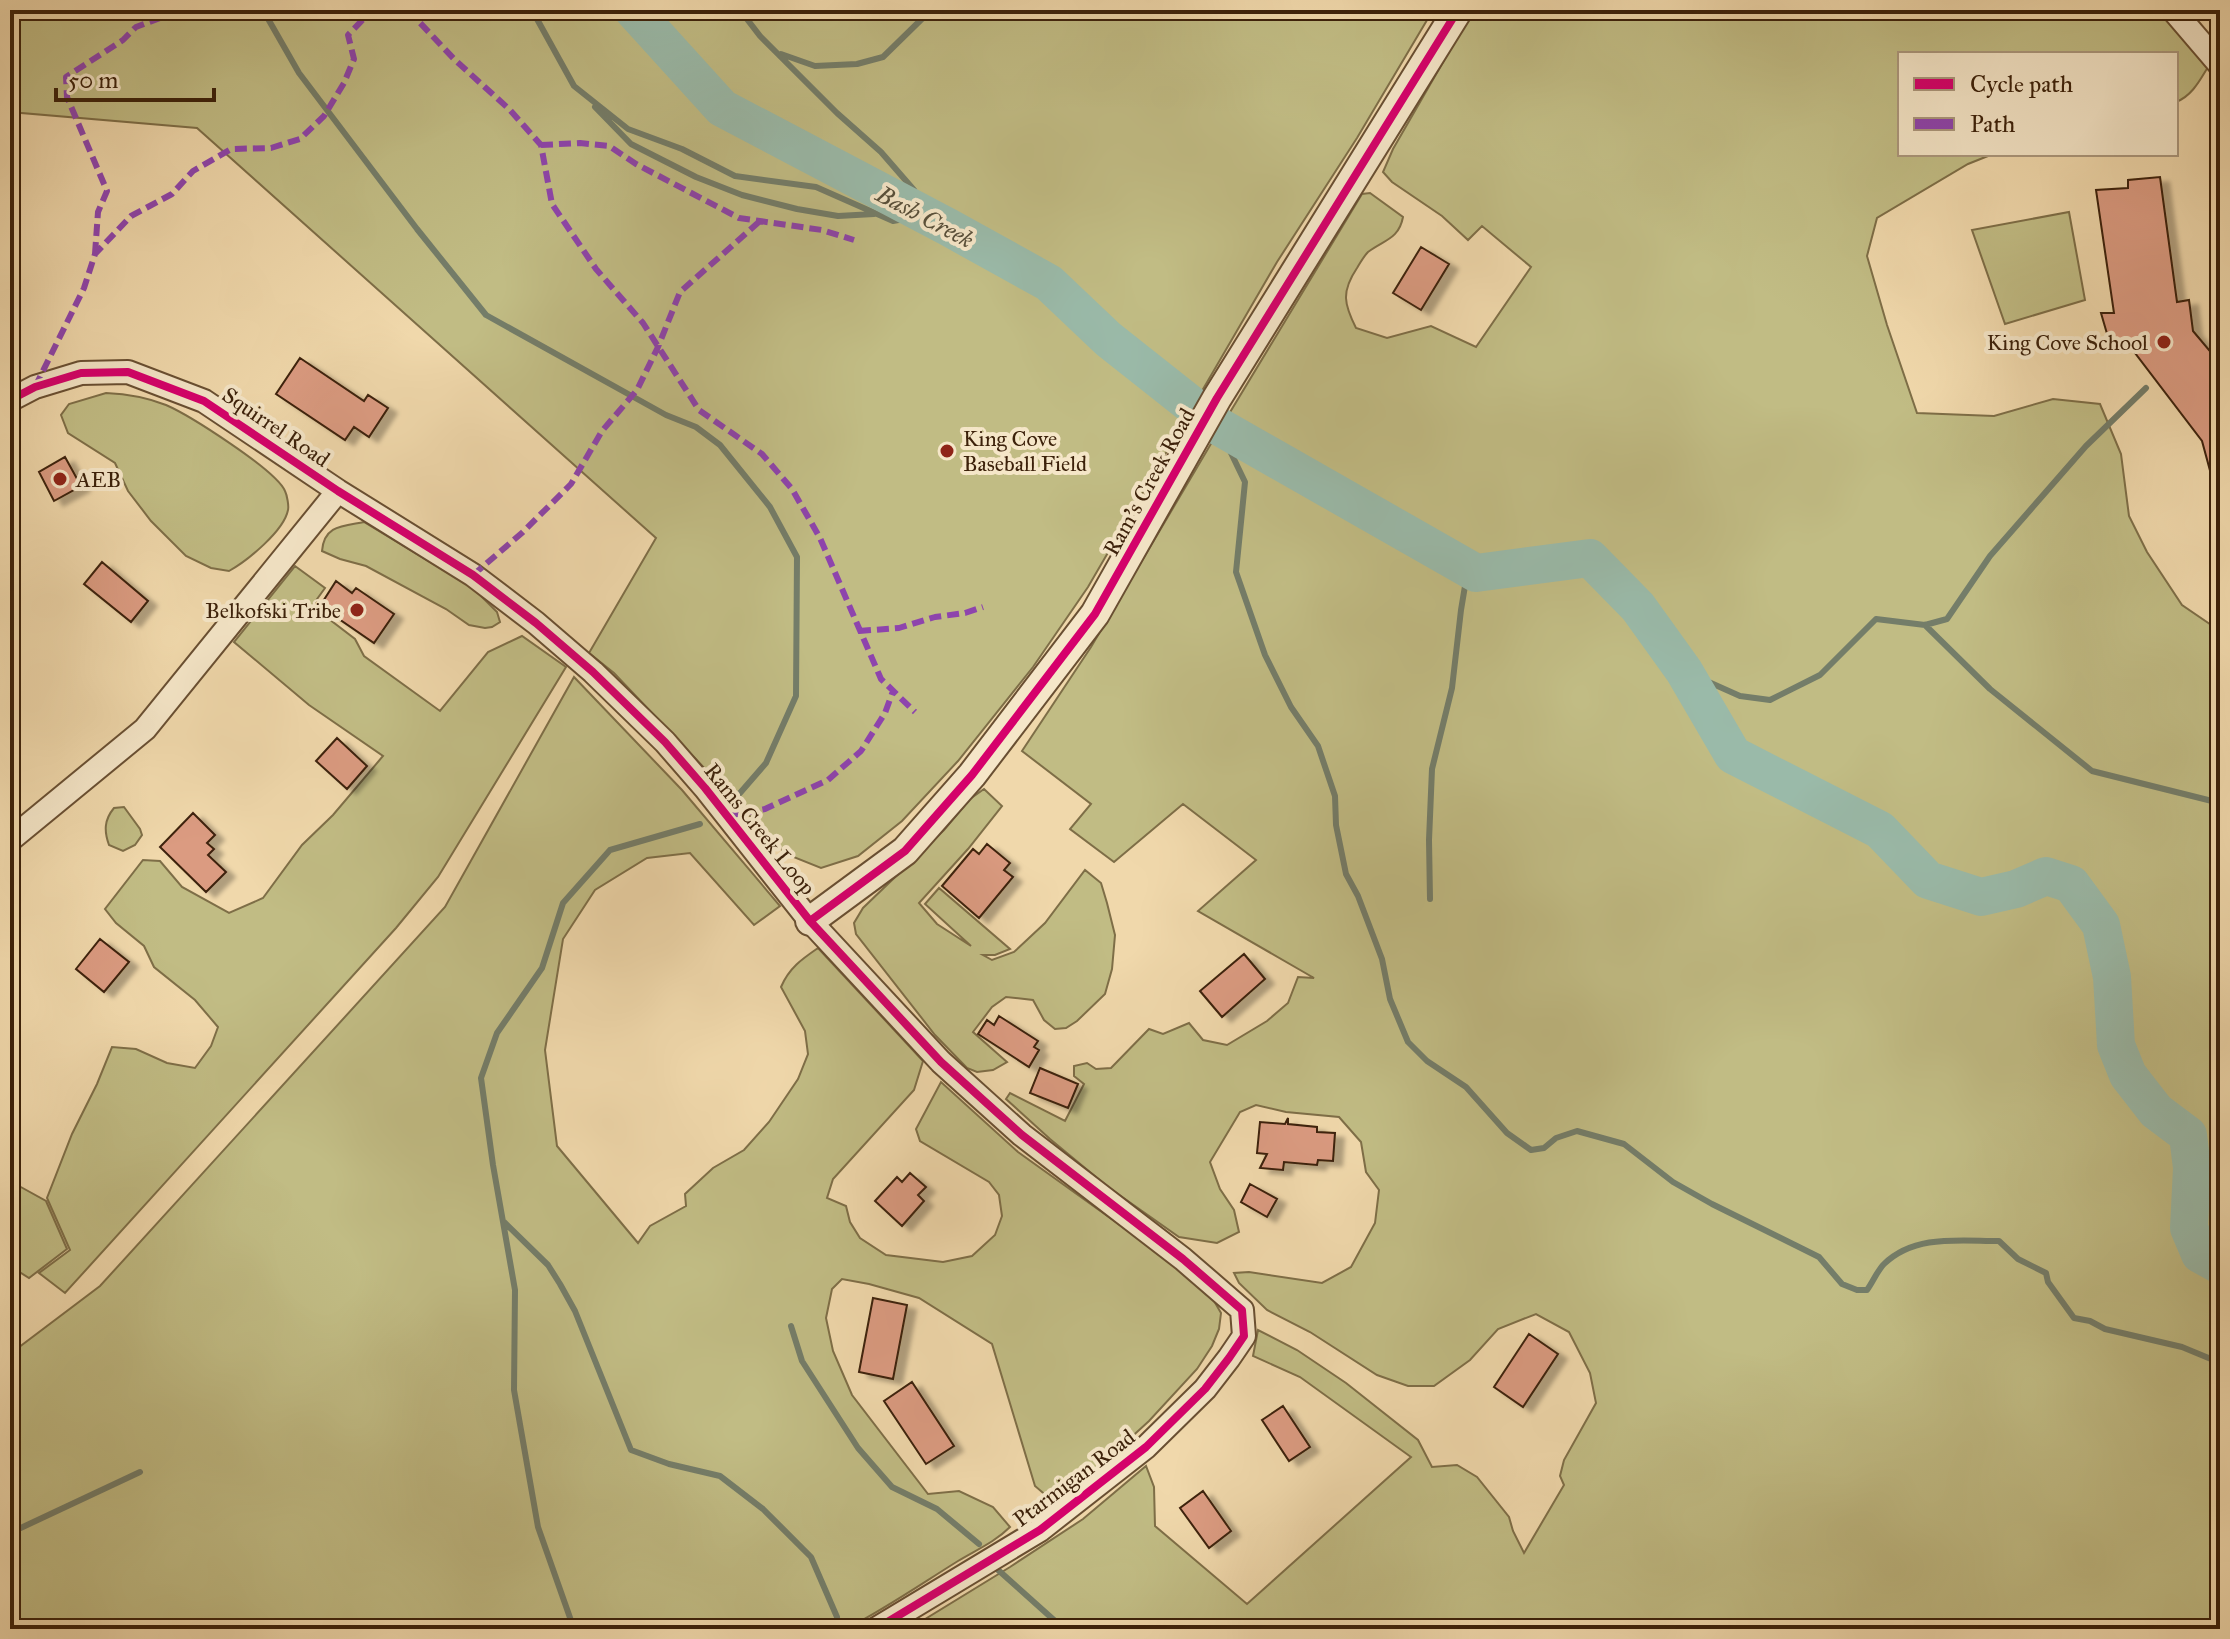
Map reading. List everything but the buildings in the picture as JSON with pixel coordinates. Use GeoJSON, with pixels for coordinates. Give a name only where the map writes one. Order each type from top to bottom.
{"type":"FeatureCollection","features":[{"type":"Feature","properties":{"kind":"street","name":"Ram's Creek Road"},"geometry":{"type":"LineString","coordinates":[[810,921],[905,851],[972,775],[1095,614],[1217,398],[1458,10]]}},
{"type":"Feature","properties":{"kind":"street"},"geometry":{"type":"LineString","coordinates":[[2173,10],[2220,65]]}},
{"type":"Feature","properties":{"kind":"street","name":"Squirrel Road"},"geometry":{"type":"LineString","coordinates":[[10,400],[35,387],[81,373],[128,372],[204,401],[338,491],[145,729],[10,840]]}},
{"type":"Feature","properties":{"kind":"street","name":"Rams Creek Loop"},"geometry":{"type":"LineString","coordinates":[[338,491],[473,575],[593,672],[665,742],[810,921],[941,1062],[1022,1135],[1183,1259],[1242,1310]]}},
{"type":"Feature","properties":{"kind":"street","name":"Ptarmigan Road"},"geometry":{"type":"LineString","coordinates":[[876,1629],[1040,1530],[1146,1447],[1205,1389],[1229,1358],[1244,1336],[1242,1310]]}},
{"type":"Feature","properties":{"kind":"shaded area"},"geometry":{"type":"Polygon","coordinates":[[[10,10],[1433,10],[1357,138],[1277,262],[1088,587],[1033,667],[958,761],[902,821],[858,856],[821,868],[786,854],[614,673],[589,653],[656,538],[197,128],[10,112],[10,10]]]}},
{"type":"Feature","properties":{"kind":"shaded area"},"geometry":{"type":"Polygon","coordinates":[[[1473,10],[1980,10],[1991,19],[2013,18],[2020,10],[2159,10],[2208,67],[2191,92],[2178,101],[2178,52],[1898,52],[1898,156],[1988,156],[1968,164],[1877,218],[1867,256],[1917,413],[1994,416],[2053,399],[2100,404],[2121,454],[2129,516],[2147,552],[2182,605],[2220,631],[2220,1629],[909,1629],[1083,1519],[1146,1466],[1154,1487],[1155,1526],[1247,1604],[1411,1457],[1300,1377],[1253,1356],[1258,1330],[1297,1350],[1346,1383],[1418,1440],[1432,1467],[1457,1465],[1477,1477],[1509,1517],[1524,1553],[1564,1485],[1560,1476],[1564,1460],[1596,1403],[1590,1373],[1569,1332],[1536,1314],[1498,1329],[1470,1360],[1434,1386],[1408,1386],[1377,1375],[1310,1332],[1267,1310],[1239,1283],[1234,1273],[1249,1272],[1322,1283],[1351,1267],[1375,1223],[1379,1190],[1366,1172],[1361,1142],[1339,1117],[1286,1112],[1256,1105],[1240,1112],[1210,1162],[1220,1189],[1234,1210],[1239,1232],[1217,1243],[1179,1237],[1108,1187],[1006,1099],[1010,1093],[1065,1121],[1084,1084],[1074,1076],[1074,1066],[1087,1063],[1096,1069],[1111,1068],[1149,1029],[1163,1034],[1189,1023],[1203,1040],[1227,1045],[1267,1021],[1288,1003],[1298,977],[1314,978],[1198,911],[1256,860],[1183,804],[1114,862],[1070,829],[1091,804],[1022,751],[1091,647],[1362,194],[1370,193],[1403,217],[1394,235],[1367,254],[1348,284],[1347,305],[1356,328],[1387,338],[1431,326],[1476,347],[1531,267],[1482,226],[1468,240],[1442,216],[1392,182],[1383,172],[1393,149],[1473,10]]]}},
{"type":"Feature","properties":{"kind":"shaded area"},"geometry":{"type":"Polygon","coordinates":[[[2069,212],[2085,300],[2005,324],[1972,230],[2069,212]]]}},
{"type":"Feature","properties":{"kind":"shaded area"},"geometry":{"type":"Polygon","coordinates":[[[106,393],[137,396],[166,405],[211,431],[266,470],[285,491],[288,500],[288,510],[280,527],[255,553],[229,571],[211,568],[186,556],[151,521],[128,491],[115,463],[68,433],[61,415],[69,404],[106,393]]]}},
{"type":"Feature","properties":{"kind":"shaded area"},"geometry":{"type":"Polygon","coordinates":[[[364,522],[473,588],[497,612],[500,622],[485,628],[469,625],[446,609],[366,566],[322,551],[326,536],[331,531],[364,522]]]}},
{"type":"Feature","properties":{"kind":"shaded area"},"geometry":{"type":"Polygon","coordinates":[[[295,566],[325,588],[312,606],[355,639],[364,656],[440,711],[488,652],[522,636],[566,667],[438,877],[396,928],[65,1293],[39,1273],[70,1250],[47,1198],[112,1047],[136,1049],[167,1063],[195,1068],[211,1046],[218,1027],[195,1000],[154,967],[144,946],[116,923],[105,909],[143,860],[160,861],[182,887],[229,913],[263,898],[302,845],[333,815],[383,756],[309,705],[234,642],[295,566]]]}},
{"type":"Feature","properties":{"kind":"shaded area"},"geometry":{"type":"Polygon","coordinates":[[[574,677],[682,790],[780,906],[754,925],[690,853],[647,858],[595,890],[563,939],[545,1050],[557,1146],[638,1243],[650,1226],[686,1206],[685,1194],[713,1168],[744,1150],[769,1122],[798,1079],[808,1054],[805,1031],[781,987],[792,969],[818,948],[923,1061],[914,1090],[833,1179],[827,1198],[846,1206],[850,1222],[860,1238],[886,1255],[943,1262],[972,1256],[995,1235],[1002,1216],[999,1195],[989,1182],[920,1141],[916,1129],[941,1082],[1018,1152],[1173,1263],[1210,1294],[1221,1313],[1212,1346],[1197,1369],[1149,1421],[1067,1496],[1049,1498],[1035,1486],[992,1344],[919,1298],[842,1279],[832,1289],[826,1318],[833,1351],[852,1395],[928,1494],[959,1491],[993,1507],[1010,1527],[846,1629],[10,1629],[10,1354],[100,1286],[445,907],[574,677]]]}},
{"type":"Feature","properties":{"kind":"shaded area"},"geometry":{"type":"Polygon","coordinates":[[[984,789],[1002,806],[919,903],[937,924],[971,946],[925,904],[939,888],[1010,949],[995,955],[983,955],[992,960],[1014,952],[1045,923],[1085,870],[1101,883],[1115,935],[1112,969],[1105,994],[1066,1028],[1055,1029],[1044,1020],[1033,1000],[1006,997],[992,1007],[973,1032],[1007,1062],[993,1070],[977,1072],[967,1068],[935,1035],[856,934],[854,923],[863,908],[944,830],[970,799],[984,789]]]}},
{"type":"Feature","properties":{"kind":"shaded area"},"geometry":{"type":"Polygon","coordinates":[[[124,807],[142,835],[135,845],[123,851],[109,845],[106,830],[108,817],[114,808],[124,807]]]}},
{"type":"Feature","properties":{"kind":"shaded area"},"geometry":{"type":"Polygon","coordinates":[[[19,1186],[46,1201],[67,1249],[29,1278],[10,1266],[10,1198],[19,1186]]]}},
{"type":"Feature","properties":{"kind":"waterway"},"geometry":{"type":"LineString","coordinates":[[263,10],[299,73],[486,315],[666,415],[696,427],[720,445],[770,507],[797,557],[796,696],[766,763],[740,793]]}},
{"type":"Feature","properties":{"kind":"waterway","name":"Bash Creek"},"geometry":{"type":"LineString","coordinates":[[532,10],[574,86],[628,129],[682,149],[735,176],[816,187],[893,221],[925,215],[914,190],[881,152],[760,36],[740,10]]}},
{"type":"Feature","properties":{"kind":"waterway","name":"Bash Creek"},"geometry":{"type":"LineString","coordinates":[[633,10],[722,108],[1049,283],[1108,339],[1218,426],[1476,573],[1590,558],[1638,607],[1684,671],[1733,755],[1880,830],[1928,880],[1981,897],[2016,889],[2046,876],[2071,884],[2101,925],[2112,977],[2116,1045],[2128,1075],[2156,1111],[2188,1135],[2192,1168],[2189,1228],[2200,1254],[2220,1265]]}},
{"type":"Feature","properties":{"kind":"waterway"},"geometry":{"type":"LineString","coordinates":[[781,54],[815,66],[857,64],[883,57],[931,10]]}},
{"type":"Feature","properties":{"kind":"waterway","name":"Bash Creek"},"geometry":{"type":"LineString","coordinates":[[595,107],[631,144],[696,177],[742,195],[838,216],[874,214]]}},
{"type":"Feature","properties":{"kind":"waterway"},"geometry":{"type":"LineString","coordinates":[[1684,671],[1740,696],[1770,700],[1820,675],[1876,619],[1925,625],[1947,619],[1990,556],[2086,446],[2146,388]]}},
{"type":"Feature","properties":{"kind":"waterway"},"geometry":{"type":"LineString","coordinates":[[1218,426],[1245,482],[1236,572],[1265,655],[1291,707],[1318,746],[1335,796],[1336,825],[1346,874],[1358,896],[1382,959],[1390,999],[1408,1042],[1427,1061],[1466,1087],[1507,1133],[1531,1150],[1544,1148],[1556,1138],[1577,1131],[1624,1144],[1673,1182],[1819,1257],[1842,1284],[1857,1290],[1867,1290],[1884,1264],[1910,1248],[1938,1241],[1999,1241],[2018,1259],[2046,1273],[2048,1282],[2074,1318],[2090,1321],[2105,1329],[2182,1347],[2211,1359],[2220,1367]]}},
{"type":"Feature","properties":{"kind":"waterway"},"geometry":{"type":"LineString","coordinates":[[1430,899],[1432,769],[1452,688],[1468,568]]}},
{"type":"Feature","properties":{"kind":"waterway"},"geometry":{"type":"LineString","coordinates":[[1925,625],[1990,689],[2092,771],[2220,803]]}},
{"type":"Feature","properties":{"kind":"waterway"},"geometry":{"type":"LineString","coordinates":[[574,1629],[538,1527],[514,1390],[515,1290],[481,1078],[497,1033],[542,968],[563,903],[610,850],[700,824]]}},
{"type":"Feature","properties":{"kind":"waterway"},"geometry":{"type":"LineString","coordinates":[[504,1222],[548,1265],[560,1284],[575,1311],[631,1450],[669,1464],[720,1476],[763,1509],[811,1557],[837,1617]]}},
{"type":"Feature","properties":{"kind":"waterway"},"geometry":{"type":"LineString","coordinates":[[791,1326],[802,1361],[858,1448],[892,1487],[937,1509],[979,1544]]}},
{"type":"Feature","properties":{"kind":"waterway"},"geometry":{"type":"LineString","coordinates":[[10,1533],[140,1472]]}},
{"type":"Feature","properties":{"kind":"waterway"},"geometry":{"type":"LineString","coordinates":[[997,1569],[1064,1629]]}},
{"type":"Feature","properties":{"kind":"marked path"},"geometry":{"type":"LineString","coordinates":[[95,254],[98,212],[107,191],[67,97],[66,77],[123,40],[136,27],[181,10]]}},
{"type":"Feature","properties":{"kind":"marked path"},"geometry":{"type":"LineString","coordinates":[[35,387],[84,288],[95,254],[131,216],[172,194],[193,171],[231,149],[271,148],[300,139],[324,116],[344,83],[354,59],[348,35],[372,10]]}},
{"type":"Feature","properties":{"kind":"marked path"},"geometry":{"type":"LineString","coordinates":[[408,10],[455,60],[509,109],[541,145],[552,204],[596,269],[643,323],[699,410],[762,454],[792,489],[820,538],[881,679],[915,712]]}},
{"type":"Feature","properties":{"kind":"marked path"},"geometry":{"type":"LineString","coordinates":[[541,145],[580,143],[609,146],[636,164],[739,218],[822,230],[854,240]]}},
{"type":"Feature","properties":{"kind":"marked path"},"geometry":{"type":"LineString","coordinates":[[473,575],[523,532],[571,484],[602,431],[637,390],[680,292],[760,221]]}},
{"type":"Feature","properties":{"kind":"marked path"},"geometry":{"type":"LineString","coordinates":[[859,631],[899,628],[983,607]]}},
{"type":"Feature","properties":{"kind":"marked path"},"geometry":{"type":"LineString","coordinates":[[727,816],[765,809],[828,780],[861,751],[885,713],[893,691]]}},
{"type":"Feature","properties":{"kind":"marked path"},"geometry":{"type":"LineString","coordinates":[[2210,1629],[2220,1623]]}},
{"type":"Feature","properties":{"kind":"cycle path"},"geometry":{"type":"LineString","coordinates":[[810,921],[905,851],[972,775],[1095,614],[1217,398],[1458,10]]}},
{"type":"Feature","properties":{"kind":"cycle path"},"geometry":{"type":"LineString","coordinates":[[10,400],[35,387],[81,373],[128,372],[204,401],[338,491],[473,575],[593,672],[665,742],[810,921],[941,1062],[1022,1135],[1183,1259],[1242,1310],[1244,1336],[1229,1358],[1205,1389],[1146,1447],[1040,1530],[876,1629]]}},
{"type":"Feature","properties":{"kind":"place","name":"King Cove School"},"geometry":{"type":"Point","coordinates":[2164,342]}},
{"type":"Feature","properties":{"kind":"place","name":"King Cove Baseball Field"},"geometry":{"type":"Point","coordinates":[947,451]}},
{"type":"Feature","properties":{"kind":"place","name":"AEB"},"geometry":{"type":"Point","coordinates":[60,479]}},
{"type":"Feature","properties":{"kind":"place","name":"Belkofski Tribe"},"geometry":{"type":"Point","coordinates":[357,610]}}]}
